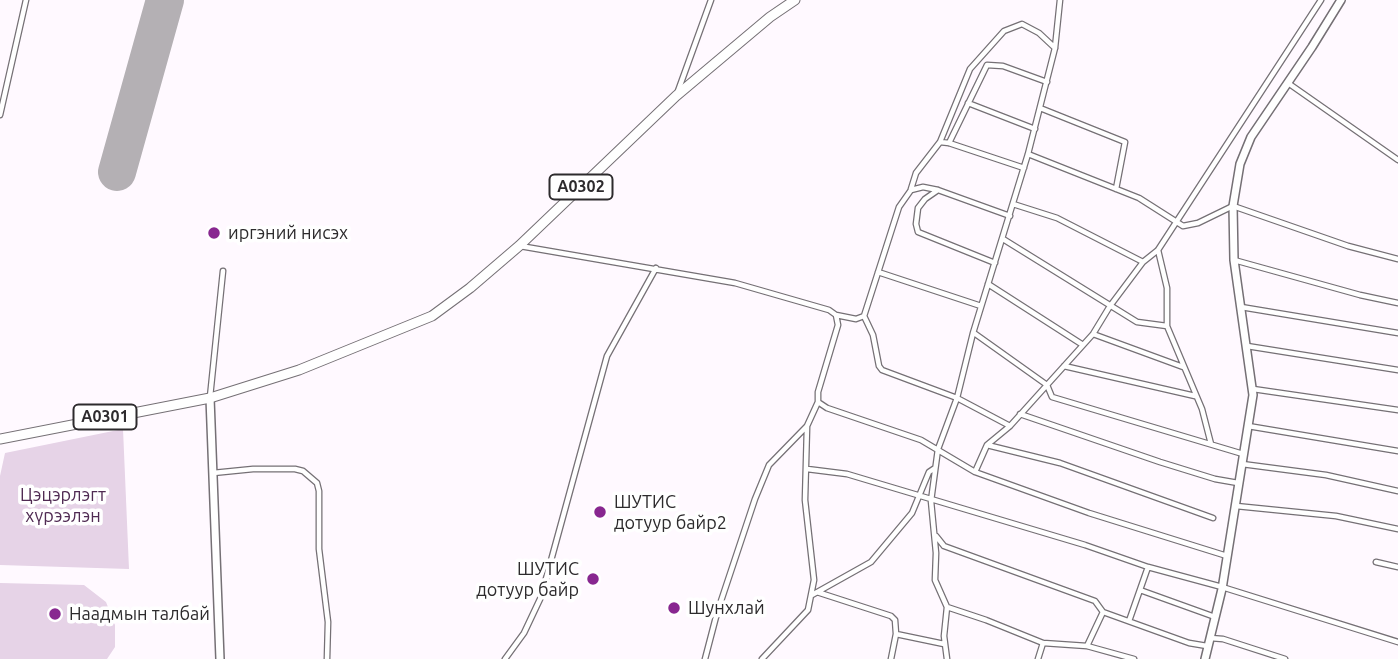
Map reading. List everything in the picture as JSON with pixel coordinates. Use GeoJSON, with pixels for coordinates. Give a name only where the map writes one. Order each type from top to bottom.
{"type":"FeatureCollection","features":[{"type":"Feature","properties":{"kind":"highway","name":"A0302"},"geometry":{"type":"LineString","coordinates":[[209,398],[327,359],[432,316],[519,246],[676,96],[795,0]]}},
{"type":"Feature","properties":{"kind":"highway","name":"A0301"},"geometry":{"type":"LineString","coordinates":[[0,439],[209,398]]}},
{"type":"Feature","properties":{"kind":"street"},"geometry":{"type":"LineString","coordinates":[[0,115],[26,0]]}},
{"type":"Feature","properties":{"kind":"street"},"geometry":{"type":"LineString","coordinates":[[676,96],[711,0]]}},
{"type":"Feature","properties":{"kind":"street"},"geometry":{"type":"LineString","coordinates":[[947,659],[944,644],[947,607],[935,580],[932,501],[938,449],[957,398],[973,333],[1035,129],[1055,48],[1060,0]]}},
{"type":"Feature","properties":{"kind":"street"},"geometry":{"type":"LineString","coordinates":[[975,472],[987,445],[1010,426],[1093,334],[1143,262],[1158,250],[1321,0]]}},
{"type":"Feature","properties":{"kind":"street"},"geometry":{"type":"LineString","coordinates":[[1205,659],[1222,587],[1253,389],[1234,260],[1233,206],[1240,164],[1251,137],[1340,0]]}},
{"type":"Feature","properties":{"kind":"street"},"geometry":{"type":"LineString","coordinates":[[1010,426],[957,398],[882,370],[873,335],[864,316],[899,207],[911,190],[916,173],[940,142],[970,69],[1004,31],[1016,24],[1022,24],[1039,33],[1055,48]]}},
{"type":"Feature","properties":{"kind":"street"},"geometry":{"type":"LineString","coordinates":[[949,143],[987,65],[1003,66],[1047,82]]}},
{"type":"Feature","properties":{"kind":"street"},"geometry":{"type":"LineString","coordinates":[[1287,83],[1398,160]]}},
{"type":"Feature","properties":{"kind":"street"},"geometry":{"type":"LineString","coordinates":[[968,103],[1035,129]]}},
{"type":"Feature","properties":{"kind":"street"},"geometry":{"type":"LineString","coordinates":[[1040,108],[1125,142],[1116,189]]}},
{"type":"Feature","properties":{"kind":"street"},"geometry":{"type":"LineString","coordinates":[[940,142],[1024,168]]}},
{"type":"Feature","properties":{"kind":"street"},"geometry":{"type":"LineString","coordinates":[[1028,154],[1139,198],[1177,223],[1192,225],[1233,206],[1348,246],[1398,259]]}},
{"type":"Feature","properties":{"kind":"street"},"geometry":{"type":"LineString","coordinates":[[911,190],[923,187],[938,190],[1010,216]]}},
{"type":"Feature","properties":{"kind":"street"},"geometry":{"type":"LineString","coordinates":[[938,190],[918,208],[918,232],[995,262]]}},
{"type":"Feature","properties":{"kind":"street"},"geometry":{"type":"LineString","coordinates":[[1013,204],[1057,218],[1143,262]]}},
{"type":"Feature","properties":{"kind":"street"},"geometry":{"type":"LineString","coordinates":[[1002,239],[1138,322],[1167,326]]}},
{"type":"Feature","properties":{"kind":"street"},"geometry":{"type":"LineString","coordinates":[[519,246],[736,283],[829,310],[836,315],[856,318],[864,316]]}},
{"type":"Feature","properties":{"kind":"street"},"geometry":{"type":"LineString","coordinates":[[1158,250],[1167,288],[1167,326],[1196,396],[1212,445]]}},
{"type":"Feature","properties":{"kind":"street"},"geometry":{"type":"LineString","coordinates":[[1234,260],[1398,303]]}},
{"type":"Feature","properties":{"kind":"street"},"geometry":{"type":"LineString","coordinates":[[505,659],[524,632],[541,597],[607,356],[656,268]]}},
{"type":"Feature","properties":{"kind":"street"},"geometry":{"type":"LineString","coordinates":[[220,659],[209,398],[214,375],[223,271]]}},
{"type":"Feature","properties":{"kind":"street"},"geometry":{"type":"LineString","coordinates":[[878,272],[981,306]]}},
{"type":"Feature","properties":{"kind":"street"},"geometry":{"type":"LineString","coordinates":[[988,284],[1083,345]]}},
{"type":"Feature","properties":{"kind":"street"},"geometry":{"type":"LineString","coordinates":[[1241,307],[1398,333]]}},
{"type":"Feature","properties":{"kind":"street"},"geometry":{"type":"LineString","coordinates":[[705,659],[725,588],[769,465],[807,426],[818,402],[818,392],[838,324],[836,315]]}},
{"type":"Feature","properties":{"kind":"street"},"geometry":{"type":"LineString","coordinates":[[973,333],[1047,385],[1052,397],[1244,454]]}},
{"type":"Feature","properties":{"kind":"street"},"geometry":{"type":"LineString","coordinates":[[1093,334],[1184,368]]}},
{"type":"Feature","properties":{"kind":"street"},"geometry":{"type":"LineString","coordinates":[[1247,346],[1398,370]]}},
{"type":"Feature","properties":{"kind":"street"},"geometry":{"type":"LineString","coordinates":[[1064,366],[1196,396]]}},
{"type":"Feature","properties":{"kind":"street"},"geometry":{"type":"LineString","coordinates":[[1253,389],[1398,410]]}},
{"type":"Feature","properties":{"kind":"street"},"geometry":{"type":"LineString","coordinates":[[818,402],[827,408],[921,440],[975,472],[1089,513],[1227,556]]}},
{"type":"Feature","properties":{"kind":"street"},"geometry":{"type":"LineString","coordinates":[[1020,414],[1160,462],[1215,479],[1239,483]]}},
{"type":"Feature","properties":{"kind":"street"},"geometry":{"type":"LineString","coordinates":[[762,659],[808,610],[814,580],[805,500],[807,426]]}},
{"type":"Feature","properties":{"kind":"street"},"geometry":{"type":"LineString","coordinates":[[1248,426],[1398,451]]}},
{"type":"Feature","properties":{"kind":"street"},"geometry":{"type":"LineString","coordinates":[[987,445],[1060,463],[1213,518]]}},
{"type":"Feature","properties":{"kind":"street"},"geometry":{"type":"LineString","coordinates":[[1242,464],[1326,475],[1398,491]]}},
{"type":"Feature","properties":{"kind":"street"},"geometry":{"type":"LineString","coordinates":[[811,595],[871,562],[912,513],[929,472],[935,468]]}},
{"type":"Feature","properties":{"kind":"street"},"geometry":{"type":"LineString","coordinates":[[212,473],[295,469],[303,471],[317,483],[319,549],[328,622],[327,659]]}},
{"type":"Feature","properties":{"kind":"street"},"geometry":{"type":"LineString","coordinates":[[807,469],[847,474],[1398,642]]}},
{"type":"Feature","properties":{"kind":"street"},"geometry":{"type":"LineString","coordinates":[[1236,506],[1336,516],[1398,528]]}},
{"type":"Feature","properties":{"kind":"street"},"geometry":{"type":"LineString","coordinates":[[935,534],[944,546],[1095,601],[1103,612],[1189,643],[1207,646]]}},
{"type":"Feature","properties":{"kind":"street"},"geometry":{"type":"LineString","coordinates":[[1376,562],[1398,567]]}},
{"type":"Feature","properties":{"kind":"street"},"geometry":{"type":"LineString","coordinates":[[1129,621],[1148,567]]}},
{"type":"Feature","properties":{"kind":"street"},"geometry":{"type":"LineString","coordinates":[[1140,590],[1215,617]]}},
{"type":"Feature","properties":{"kind":"street"},"geometry":{"type":"LineString","coordinates":[[817,592],[891,616],[895,620],[897,634],[891,659]]}},
{"type":"Feature","properties":{"kind":"street"},"geometry":{"type":"LineString","coordinates":[[947,607],[1043,643],[1087,646],[1134,659]]}},
{"type":"Feature","properties":{"kind":"street"},"geometry":{"type":"LineString","coordinates":[[1087,646],[1103,612]]}},
{"type":"Feature","properties":{"kind":"street"},"geometry":{"type":"LineString","coordinates":[[897,634],[944,644]]}},
{"type":"Feature","properties":{"kind":"street"},"geometry":{"type":"LineString","coordinates":[[1210,638],[1223,639],[1285,659]]}},
{"type":"Feature","properties":{"kind":"street"},"geometry":{"type":"LineString","coordinates":[[1038,659],[1043,643]]}},
{"type":"Feature","properties":{"kind":"green space","name":"Цэцэрлэгт хүрээлэн"},"geometry":{"type":"Polygon","coordinates":[[[123,429],[129,569],[0,565],[0,476],[5,453],[123,429]]]}},
{"type":"Feature","properties":{"kind":"green space","name":"Наадмын талбай"},"geometry":{"type":"Polygon","coordinates":[[[0,583],[84,585],[106,602],[115,625],[115,647],[107,659],[0,659],[0,583]]]}},
{"type":"Feature","properties":{"kind":"runway"},"geometry":{"type":"LineString","coordinates":[[117,172],[165,0]]}},
{"type":"Feature","properties":{"kind":"place","name":"иргэний нисэх"},"geometry":{"type":"Point","coordinates":[214,233]}},
{"type":"Feature","properties":{"kind":"place","name":"ШУТИС дотуур байр2"},"geometry":{"type":"Point","coordinates":[600,512]}},
{"type":"Feature","properties":{"kind":"place","name":"ШУТИС дотуур байр"},"geometry":{"type":"Point","coordinates":[593,579]}},
{"type":"Feature","properties":{"kind":"place","name":"Шунхлай"},"geometry":{"type":"Point","coordinates":[674,608]}},
{"type":"Feature","properties":{"kind":"place","name":"Наадмын талбай"},"geometry":{"type":"Point","coordinates":[55,614]}}]}
